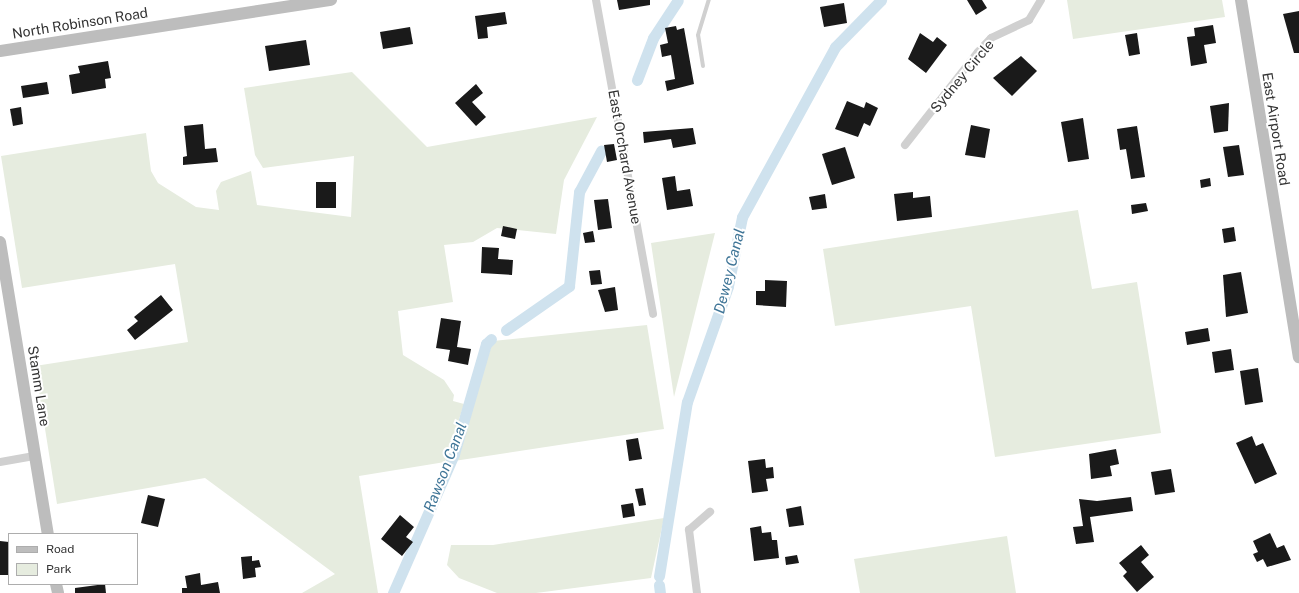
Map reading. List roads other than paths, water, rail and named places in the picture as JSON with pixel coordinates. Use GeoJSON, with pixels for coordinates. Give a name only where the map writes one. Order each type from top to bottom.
{"type":"FeatureCollection","features":[{"type":"Feature","properties":{"kind":"street","name":"North Robinson Road"},"geometry":{"type":"LineString","coordinates":[[0,51],[332,0]]}},
{"type":"Feature","properties":{"kind":"street","name":"East Orchard Avenue"},"geometry":{"type":"LineString","coordinates":[[596,0],[653,314]]}},
{"type":"Feature","properties":{"kind":"street","name":"Sydney Circle"},"geometry":{"type":"LineString","coordinates":[[905,145],[978,52],[991,38],[1029,20],[1041,0]]}},
{"type":"Feature","properties":{"kind":"street","name":"East Airport Road"},"geometry":{"type":"LineString","coordinates":[[1241,0],[1295,314],[1299,357]]}},
{"type":"Feature","properties":{"kind":"street","name":"Stamm Lane"},"geometry":{"type":"LineString","coordinates":[[0,242],[48,533]]}},
{"type":"Feature","properties":{"kind":"street"},"geometry":{"type":"LineString","coordinates":[[0,462],[35,456]]}},
{"type":"Feature","properties":{"kind":"street"},"geometry":{"type":"LineString","coordinates":[[697,593],[689,530],[710,512]]}},
{"type":"Feature","properties":{"kind":"lane"},"geometry":{"type":"LineString","coordinates":[[703,66],[698,34],[709,0]]}},
{"type":"Feature","properties":{"kind":"waterway","name":"Rawson Canal"},"geometry":{"type":"LineString","coordinates":[[637,80],[653,38],[678,0]]}},
{"type":"Feature","properties":{"kind":"waterway","name":"Dewey Canal"},"geometry":{"type":"LineString","coordinates":[[659,576],[687,402],[728,286],[742,217],[835,47],[881,0]]}},
{"type":"Feature","properties":{"kind":"waterway","name":"Rawson Canal"},"geometry":{"type":"LineString","coordinates":[[506,330],[569,286],[579,192],[601,151]]}},
{"type":"Feature","properties":{"kind":"waterway","name":"Rawson Canal"},"geometry":{"type":"LineString","coordinates":[[393,593],[454,454],[486,344],[491,339]]}},
{"type":"Feature","properties":{"kind":"waterway","name":"Dewey Canal"},"geometry":{"type":"LineString","coordinates":[[659,585],[660,593]]}}]}
